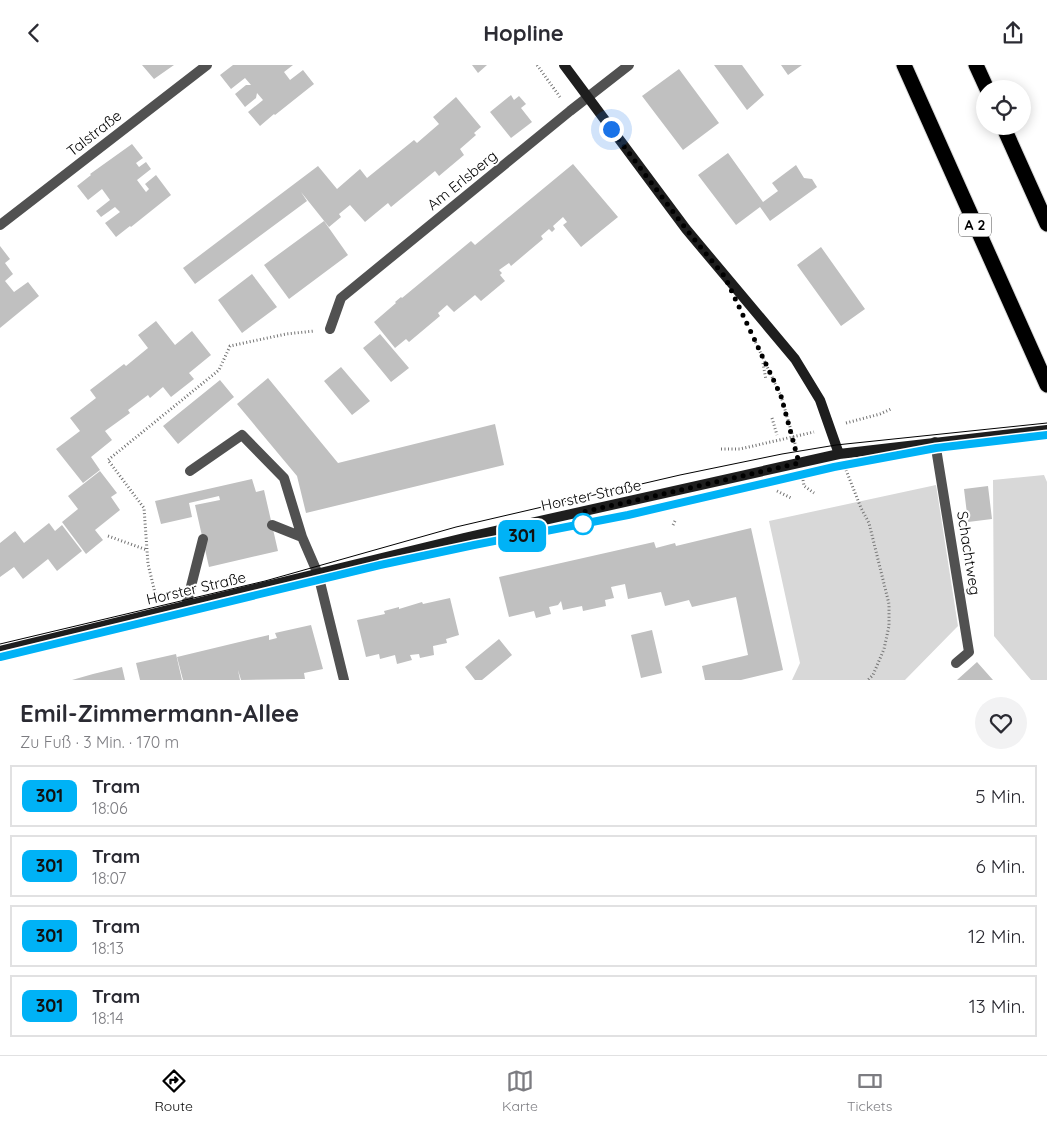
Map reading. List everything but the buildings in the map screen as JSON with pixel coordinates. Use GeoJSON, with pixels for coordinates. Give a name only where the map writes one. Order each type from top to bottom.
{"type":"FeatureCollection","features":[{"type":"Feature","properties":{"kind":"highway","name":"A 2"},"geometry":{"type":"LineString","coordinates":[[904,65],[1047,385]]}},
{"type":"Feature","properties":{"kind":"highway"},"geometry":{"type":"LineString","coordinates":[[976,65],[983,80]]}},
{"type":"Feature","properties":{"kind":"highway"},"geometry":{"type":"LineString","coordinates":[[1007,135],[1047,224]]}},
{"type":"Feature","properties":{"kind":"main road"},"geometry":{"type":"LineString","coordinates":[[564,65],[686,229],[795,359],[820,400],[839,454]]}},
{"type":"Feature","properties":{"kind":"main road","name":"Horster Straße"},"geometry":{"type":"LineString","coordinates":[[0,651],[464,538],[839,454],[1047,430]]}},
{"type":"Feature","properties":{"kind":"street","name":"Talstraße"},"geometry":{"type":"LineString","coordinates":[[0,225],[207,65]]}},
{"type":"Feature","properties":{"kind":"street","name":"Am Erlsberg"},"geometry":{"type":"LineString","coordinates":[[330,329],[341,298],[629,65]]}},
{"type":"Feature","properties":{"kind":"street"},"geometry":{"type":"LineString","coordinates":[[190,471],[242,435],[284,478],[302,537],[318,574],[344,680]]}},
{"type":"Feature","properties":{"kind":"street","name":"Schachtweg"},"geometry":{"type":"LineString","coordinates":[[935,442],[969,652],[956,663]]}},
{"type":"Feature","properties":{"kind":"street"},"geometry":{"type":"LineString","coordinates":[[272,525],[302,537]]}},
{"type":"Feature","properties":{"kind":"street"},"geometry":{"type":"LineString","coordinates":[[186,606],[203,539]]}},
{"type":"Feature","properties":{"kind":"path"},"geometry":{"type":"LineString","coordinates":[[537,65],[570,111]]}},
{"type":"Feature","properties":{"kind":"path"},"geometry":{"type":"LineString","coordinates":[[160,612],[148,564],[144,508],[108,461],[219,371],[230,346],[286,334],[330,329]]}},
{"type":"Feature","properties":{"kind":"path"},"geometry":{"type":"LineString","coordinates":[[750,331],[781,396],[804,486],[814,493]]}},
{"type":"Feature","properties":{"kind":"path"},"geometry":{"type":"LineString","coordinates":[[762,357],[766,379]]}},
{"type":"Feature","properties":{"kind":"path"},"geometry":{"type":"LineString","coordinates":[[721,449],[740,449],[793,437],[880,414],[891,409]]}},
{"type":"Feature","properties":{"kind":"path"},"geometry":{"type":"LineString","coordinates":[[772,418],[777,435]]}},
{"type":"Feature","properties":{"kind":"path"},"geometry":{"type":"LineString","coordinates":[[839,454],[869,523],[889,604],[889,626],[884,649],[873,675],[868,680]]}},
{"type":"Feature","properties":{"kind":"path"},"geometry":{"type":"LineString","coordinates":[[777,491],[791,498]]}},
{"type":"Feature","properties":{"kind":"path"},"geometry":{"type":"LineString","coordinates":[[674,525],[676,519]]}},
{"type":"Feature","properties":{"kind":"path"},"geometry":{"type":"LineString","coordinates":[[108,536],[147,550]]}},
{"type":"Feature","properties":{"kind":"shaded area"},"geometry":{"type":"Polygon","coordinates":[[[1044,475],[1047,482],[1047,680],[1031,680],[994,636],[993,480],[1044,475]]]}},
{"type":"Feature","properties":{"kind":"shaded area"},"geometry":{"type":"Polygon","coordinates":[[[936,485],[958,626],[905,680],[792,680],[800,663],[769,521],[936,485]]]}},
{"type":"Feature","properties":{"kind":"tram line"},"geometry":{"type":"LineString","coordinates":[[0,644],[265,581],[456,527],[680,475],[836,445],[1047,423]]}},
{"type":"Feature","properties":{"kind":"tram line"},"geometry":{"type":"LineString","coordinates":[[0,657],[380,565],[628,514],[834,467],[936,448],[1047,435]]}},
{"type":"Feature","properties":{"kind":"tram line","name":"301"},"geometry":{"type":"LineString","coordinates":[[0,657],[380,565],[628,515],[834,467],[936,448],[1047,435]]}},
{"type":"Feature","properties":{"kind":"route"},"geometry":{"type":"LineString","coordinates":[[583,524],[579,513],[799,463],[781,396],[725,277],[686,229],[611,129]]}}]}
